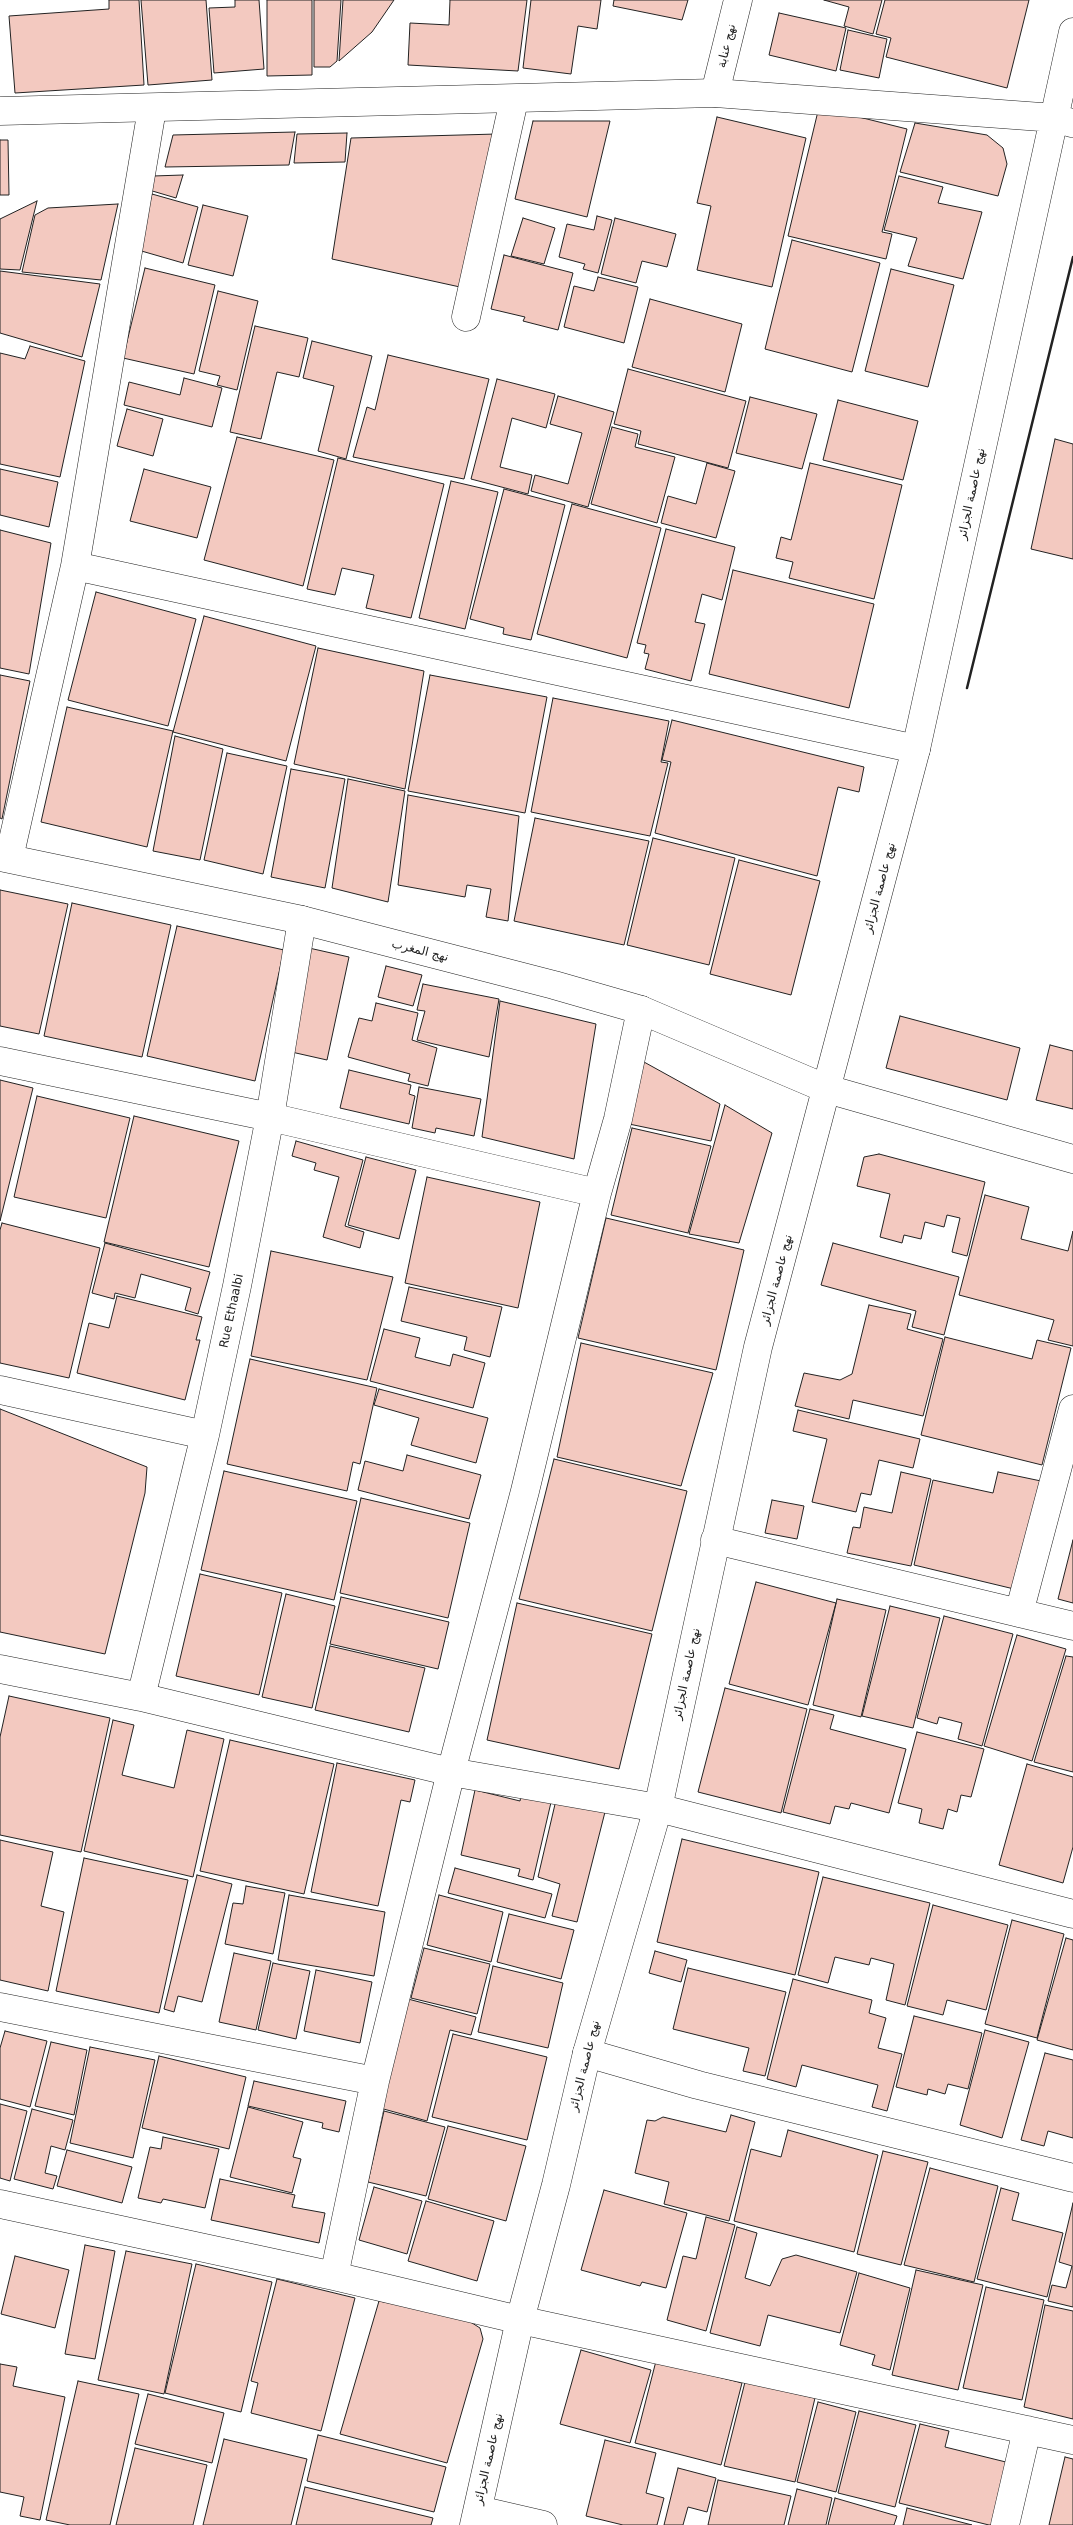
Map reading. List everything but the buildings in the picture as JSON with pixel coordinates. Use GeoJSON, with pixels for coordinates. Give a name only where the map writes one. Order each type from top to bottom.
{"type":"FeatureCollection","features":[{"type":"Feature","properties":{"kind":"street","name":"نهج عنابة"},"geometry":{"type":"LineString","coordinates":[[715,93],[738,0]]}},
{"type":"Feature","properties":{"kind":"street","name":"نهج عاصمة الجزائر"},"geometry":{"type":"LineString","coordinates":[[476,2517],[520,2320],[556,2185],[587,2053],[658,1808],[758,1347],[828,1089],[916,750],[1064,121],[1073,32]]}},
{"type":"Feature","properties":{"kind":"street"},"geometry":{"type":"LineString","coordinates":[[0,112],[514,100],[715,93],[1064,121]]}},
{"type":"Feature","properties":{"kind":"street"},"geometry":{"type":"LineString","coordinates":[[466,317],[514,100]]}},
{"type":"Feature","properties":{"kind":"street"},"geometry":{"type":"LineString","coordinates":[[5,857],[74,566],[152,109]]}},
{"type":"Feature","properties":{"kind":"street"},"geometry":{"type":"LineString","coordinates":[[74,566],[916,750]]}},
{"type":"Feature","properties":{"kind":"street","name":"نهج المغرب"},"geometry":{"type":"LineString","coordinates":[[5,857],[302,920],[642,1010],[828,1089],[1073,1159]]}},
{"type":"Feature","properties":{"kind":"street","name":"Rue Ethaalbi"},"geometry":{"type":"LineString","coordinates":[[141,1697],[205,1434],[237,1286],[270,1117],[302,920]]}},
{"type":"Feature","properties":{"kind":"street"},"geometry":{"type":"LineString","coordinates":[[334,2276],[376,2081],[451,1772],[525,1491],[597,1193],[618,1119],[642,1010]]}},
{"type":"Feature","properties":{"kind":"street"},"geometry":{"type":"LineString","coordinates":[[0,1061],[270,1117],[597,1193]]}},
{"type":"Feature","properties":{"kind":"street"},"geometry":{"type":"LineString","coordinates":[[0,1390],[205,1434]]}},
{"type":"Feature","properties":{"kind":"street"},"geometry":{"type":"LineString","coordinates":[[1019,1614],[1066,1472],[1073,1409]]}},
{"type":"Feature","properties":{"kind":"street"},"geometry":{"type":"LineString","coordinates":[[716,1540],[1073,1626]]}},
{"type":"Feature","properties":{"kind":"street"},"geometry":{"type":"LineString","coordinates":[[0,1669],[141,1697],[451,1772],[658,1808],[1073,1912]]}},
{"type":"Feature","properties":{"kind":"street"},"geometry":{"type":"LineString","coordinates":[[0,2007],[376,2081]]}},
{"type":"Feature","properties":{"kind":"street"},"geometry":{"type":"LineString","coordinates":[[587,2053],[698,2085],[1073,2178]]}},
{"type":"Feature","properties":{"kind":"street"},"geometry":{"type":"LineString","coordinates":[[0,2204],[334,2276],[520,2320],[1073,2440]]}},
{"type":"Feature","properties":{"kind":"street"},"geometry":{"type":"LineString","coordinates":[[1005,2525],[1027,2430]]}},
{"type":"Feature","properties":{"kind":"street"},"geometry":{"type":"LineString","coordinates":[[476,2517],[543,2525]]}},
{"type":"Feature","properties":{"kind":"wall"},"geometry":{"type":"LineString","coordinates":[[967,688],[1073,257]]}}]}
